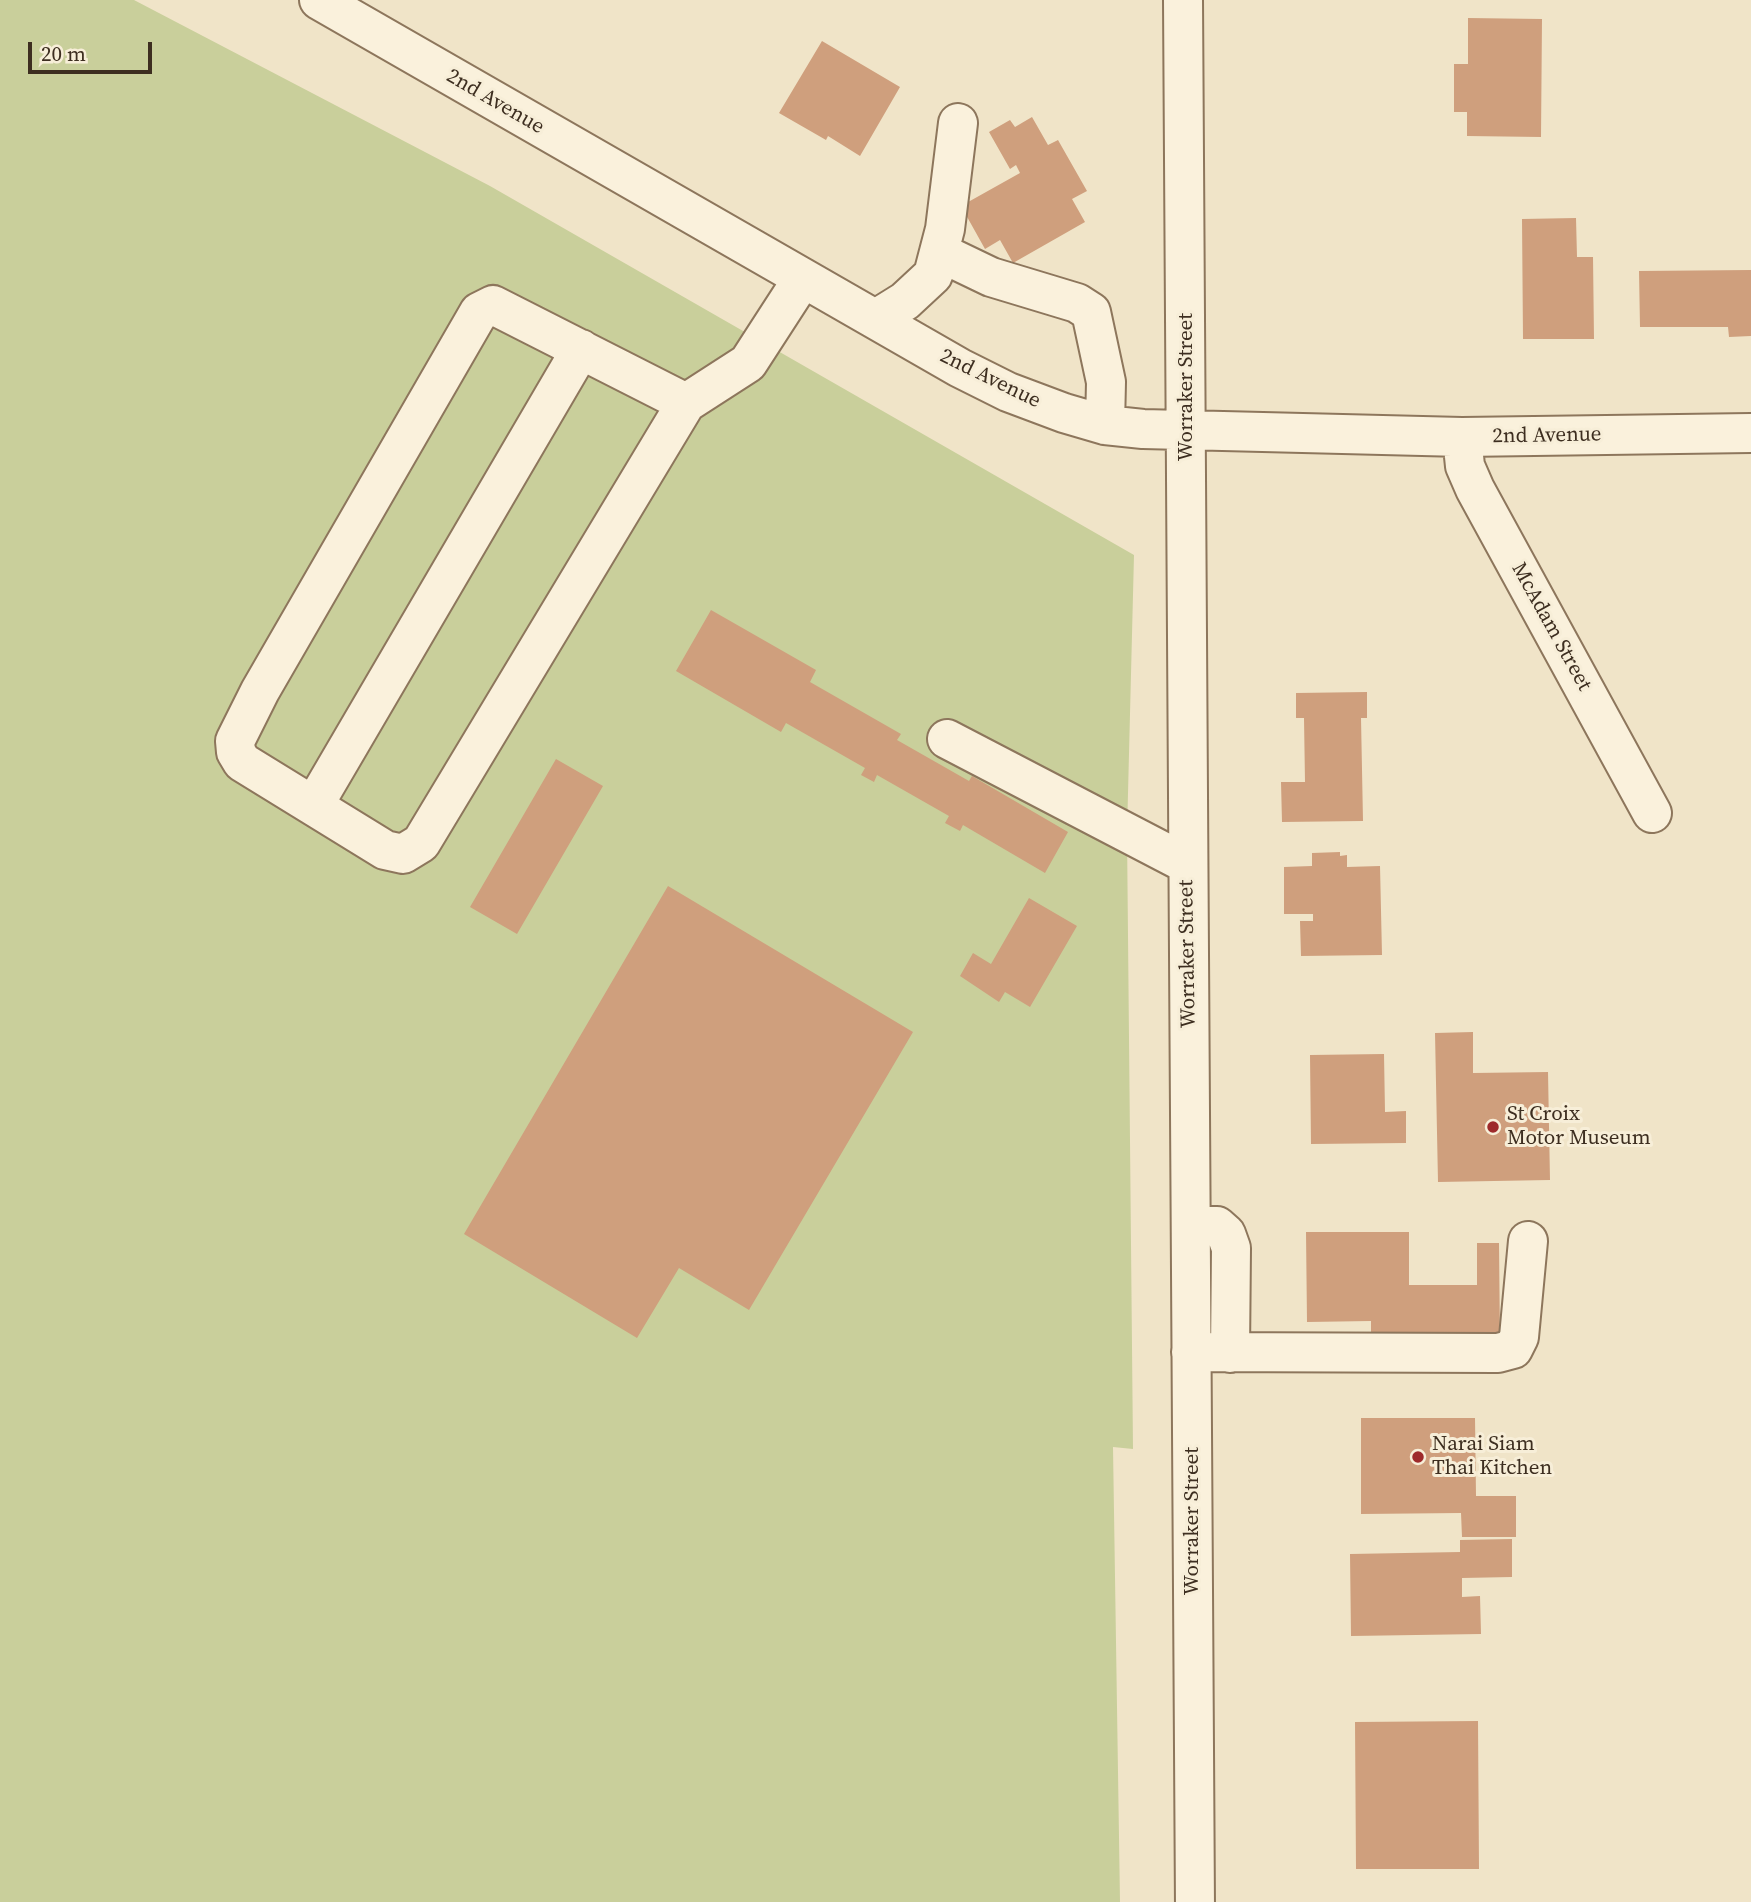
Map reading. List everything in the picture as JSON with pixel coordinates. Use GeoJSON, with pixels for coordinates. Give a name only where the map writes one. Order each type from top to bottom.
{"type":"FeatureCollection","features":[{"type":"Feature","properties":{"kind":"street","name":"2nd Avenue"},"geometry":{"type":"LineString","coordinates":[[319,0],[803,278],[1008,392],[1105,425],[1187,430],[1462,437],[1751,433]]}},
{"type":"Feature","properties":{"kind":"street","name":"Worraker Street"},"geometry":{"type":"LineString","coordinates":[[1183,2],[1187,430],[1186,864],[1195,1902]]}},
{"type":"Feature","properties":{"kind":"street"},"geometry":{"type":"LineString","coordinates":[[876,319],[905,301],[933,275],[946,229],[958,123]]}},
{"type":"Feature","properties":{"kind":"street"},"geometry":{"type":"LineString","coordinates":[[939,252],[991,277],[1077,303],[1091,312],[1099,336],[1106,382],[1105,425]]}},
{"type":"Feature","properties":{"kind":"street"},"geometry":{"type":"LineString","coordinates":[[687,403],[493,305],[479,312],[260,691],[235,741],[236,752],[242,762],[385,850],[403,854],[421,843],[687,403],[748,363],[803,278]]}},
{"type":"Feature","properties":{"kind":"street"},"geometry":{"type":"LineString","coordinates":[[314,806],[581,349]]}},
{"type":"Feature","properties":{"kind":"street","name":"McAdam Street"},"geometry":{"type":"LineString","coordinates":[[1462,437],[1465,466],[1475,489],[1653,813]]}},
{"type":"Feature","properties":{"kind":"street"},"geometry":{"type":"LineString","coordinates":[[947,739],[1186,864]]}},
{"type":"Feature","properties":{"kind":"street"},"geometry":{"type":"LineString","coordinates":[[1191,1226],[1217,1226],[1226,1234],[1231,1248],[1230,1353]]}},
{"type":"Feature","properties":{"kind":"street"},"geometry":{"type":"LineString","coordinates":[[1191,1352],[1498,1353],[1513,1349],[1519,1337],[1528,1241]]}},
{"type":"Feature","properties":{"kind":"green space"},"geometry":{"type":"Polygon","coordinates":[[[0,0],[134,0],[490,186],[1134,555],[1127,833],[1133,1449],[1113,1447],[1120,1902],[0,1902],[0,0]]]}},
{"type":"Feature","properties":{"kind":"building"},"geometry":{"type":"Polygon","coordinates":[[[1468,18],[1542,19],[1541,137],[1467,136],[1467,112],[1454,112],[1454,64],[1468,64],[1468,18]]]}},
{"type":"Feature","properties":{"kind":"building"},"geometry":{"type":"Polygon","coordinates":[[[822,41],[900,87],[860,156],[828,136],[826,140],[779,113],[822,41]]]}},
{"type":"Feature","properties":{"kind":"building"},"geometry":{"type":"Polygon","coordinates":[[[1032,117],[1048,145],[1058,140],[1087,191],[1072,199],[1085,222],[1013,263],[1000,240],[985,249],[961,206],[1020,173],[1016,165],[1010,169],[989,132],[1010,120],[1015,127],[1032,117]]]}},
{"type":"Feature","properties":{"kind":"building"},"geometry":{"type":"Polygon","coordinates":[[[1576,218],[1577,257],[1593,257],[1594,339],[1523,339],[1522,219],[1576,218]]]}},
{"type":"Feature","properties":{"kind":"building"},"geometry":{"type":"Polygon","coordinates":[[[1751,270],[1751,336],[1729,337],[1728,327],[1640,327],[1639,271],[1751,270]]]}},
{"type":"Feature","properties":{"kind":"building"},"geometry":{"type":"Polygon","coordinates":[[[711,610],[816,670],[810,682],[901,734],[897,740],[969,781],[972,776],[1068,832],[1045,873],[963,825],[960,831],[945,823],[949,816],[877,775],[874,782],[861,775],[865,768],[786,723],[781,732],[676,671],[711,610]]]}},
{"type":"Feature","properties":{"kind":"building"},"geometry":{"type":"Polygon","coordinates":[[[1367,692],[1367,718],[1361,718],[1363,821],[1282,822],[1281,782],[1305,782],[1304,718],[1296,718],[1296,693],[1367,692]]]}},
{"type":"Feature","properties":{"kind":"building"},"geometry":{"type":"Polygon","coordinates":[[[556,759],[603,786],[517,934],[470,907],[556,759]]]}},
{"type":"Feature","properties":{"kind":"building"},"geometry":{"type":"Polygon","coordinates":[[[1340,852],[1340,856],[1347,855],[1347,867],[1380,866],[1382,955],[1301,956],[1300,921],[1313,921],[1313,914],[1284,914],[1284,867],[1312,866],[1312,853],[1340,852]]]}},
{"type":"Feature","properties":{"kind":"building"},"geometry":{"type":"Polygon","coordinates":[[[668,886],[913,1032],[749,1310],[679,1268],[637,1338],[464,1234],[668,886]]]}},
{"type":"Feature","properties":{"kind":"building"},"geometry":{"type":"Polygon","coordinates":[[[1029,898],[1077,926],[1030,1007],[1005,992],[999,1002],[960,976],[973,953],[991,964],[1029,898]]]}},
{"type":"Feature","properties":{"kind":"building","name":"St Croix Motor Museum"},"geometry":{"type":"Polygon","coordinates":[[[1473,1032],[1473,1073],[1548,1072],[1550,1180],[1438,1182],[1435,1033],[1473,1032]]]}},
{"type":"Feature","properties":{"kind":"building"},"geometry":{"type":"Polygon","coordinates":[[[1384,1054],[1385,1112],[1406,1111],[1406,1143],[1311,1144],[1310,1055],[1384,1054]]]}},
{"type":"Feature","properties":{"kind":"building"},"geometry":{"type":"Polygon","coordinates":[[[1306,1232],[1409,1232],[1409,1285],[1477,1285],[1477,1243],[1499,1243],[1500,1342],[1371,1341],[1371,1321],[1307,1322],[1306,1232]]]}},
{"type":"Feature","properties":{"kind":"building","name":"Narai Siam Thai Kitchen"},"geometry":{"type":"Polygon","coordinates":[[[1361,1418],[1475,1418],[1476,1496],[1516,1496],[1516,1537],[1462,1537],[1461,1513],[1361,1514],[1361,1418]]]}},
{"type":"Feature","properties":{"kind":"building"},"geometry":{"type":"Polygon","coordinates":[[[1512,1539],[1512,1577],[1462,1578],[1462,1597],[1480,1596],[1481,1634],[1351,1636],[1350,1554],[1460,1552],[1460,1540],[1512,1539]]]}},
{"type":"Feature","properties":{"kind":"building"},"geometry":{"type":"Polygon","coordinates":[[[1478,1721],[1479,1869],[1356,1869],[1355,1722],[1478,1721]]]}},
{"type":"Feature","properties":{"kind":"place","name":"St Croix Motor Museum"},"geometry":{"type":"Point","coordinates":[1493,1127]}},
{"type":"Feature","properties":{"kind":"place","name":"Narai Siam Thai Kitchen"},"geometry":{"type":"Point","coordinates":[1418,1457]}}]}
